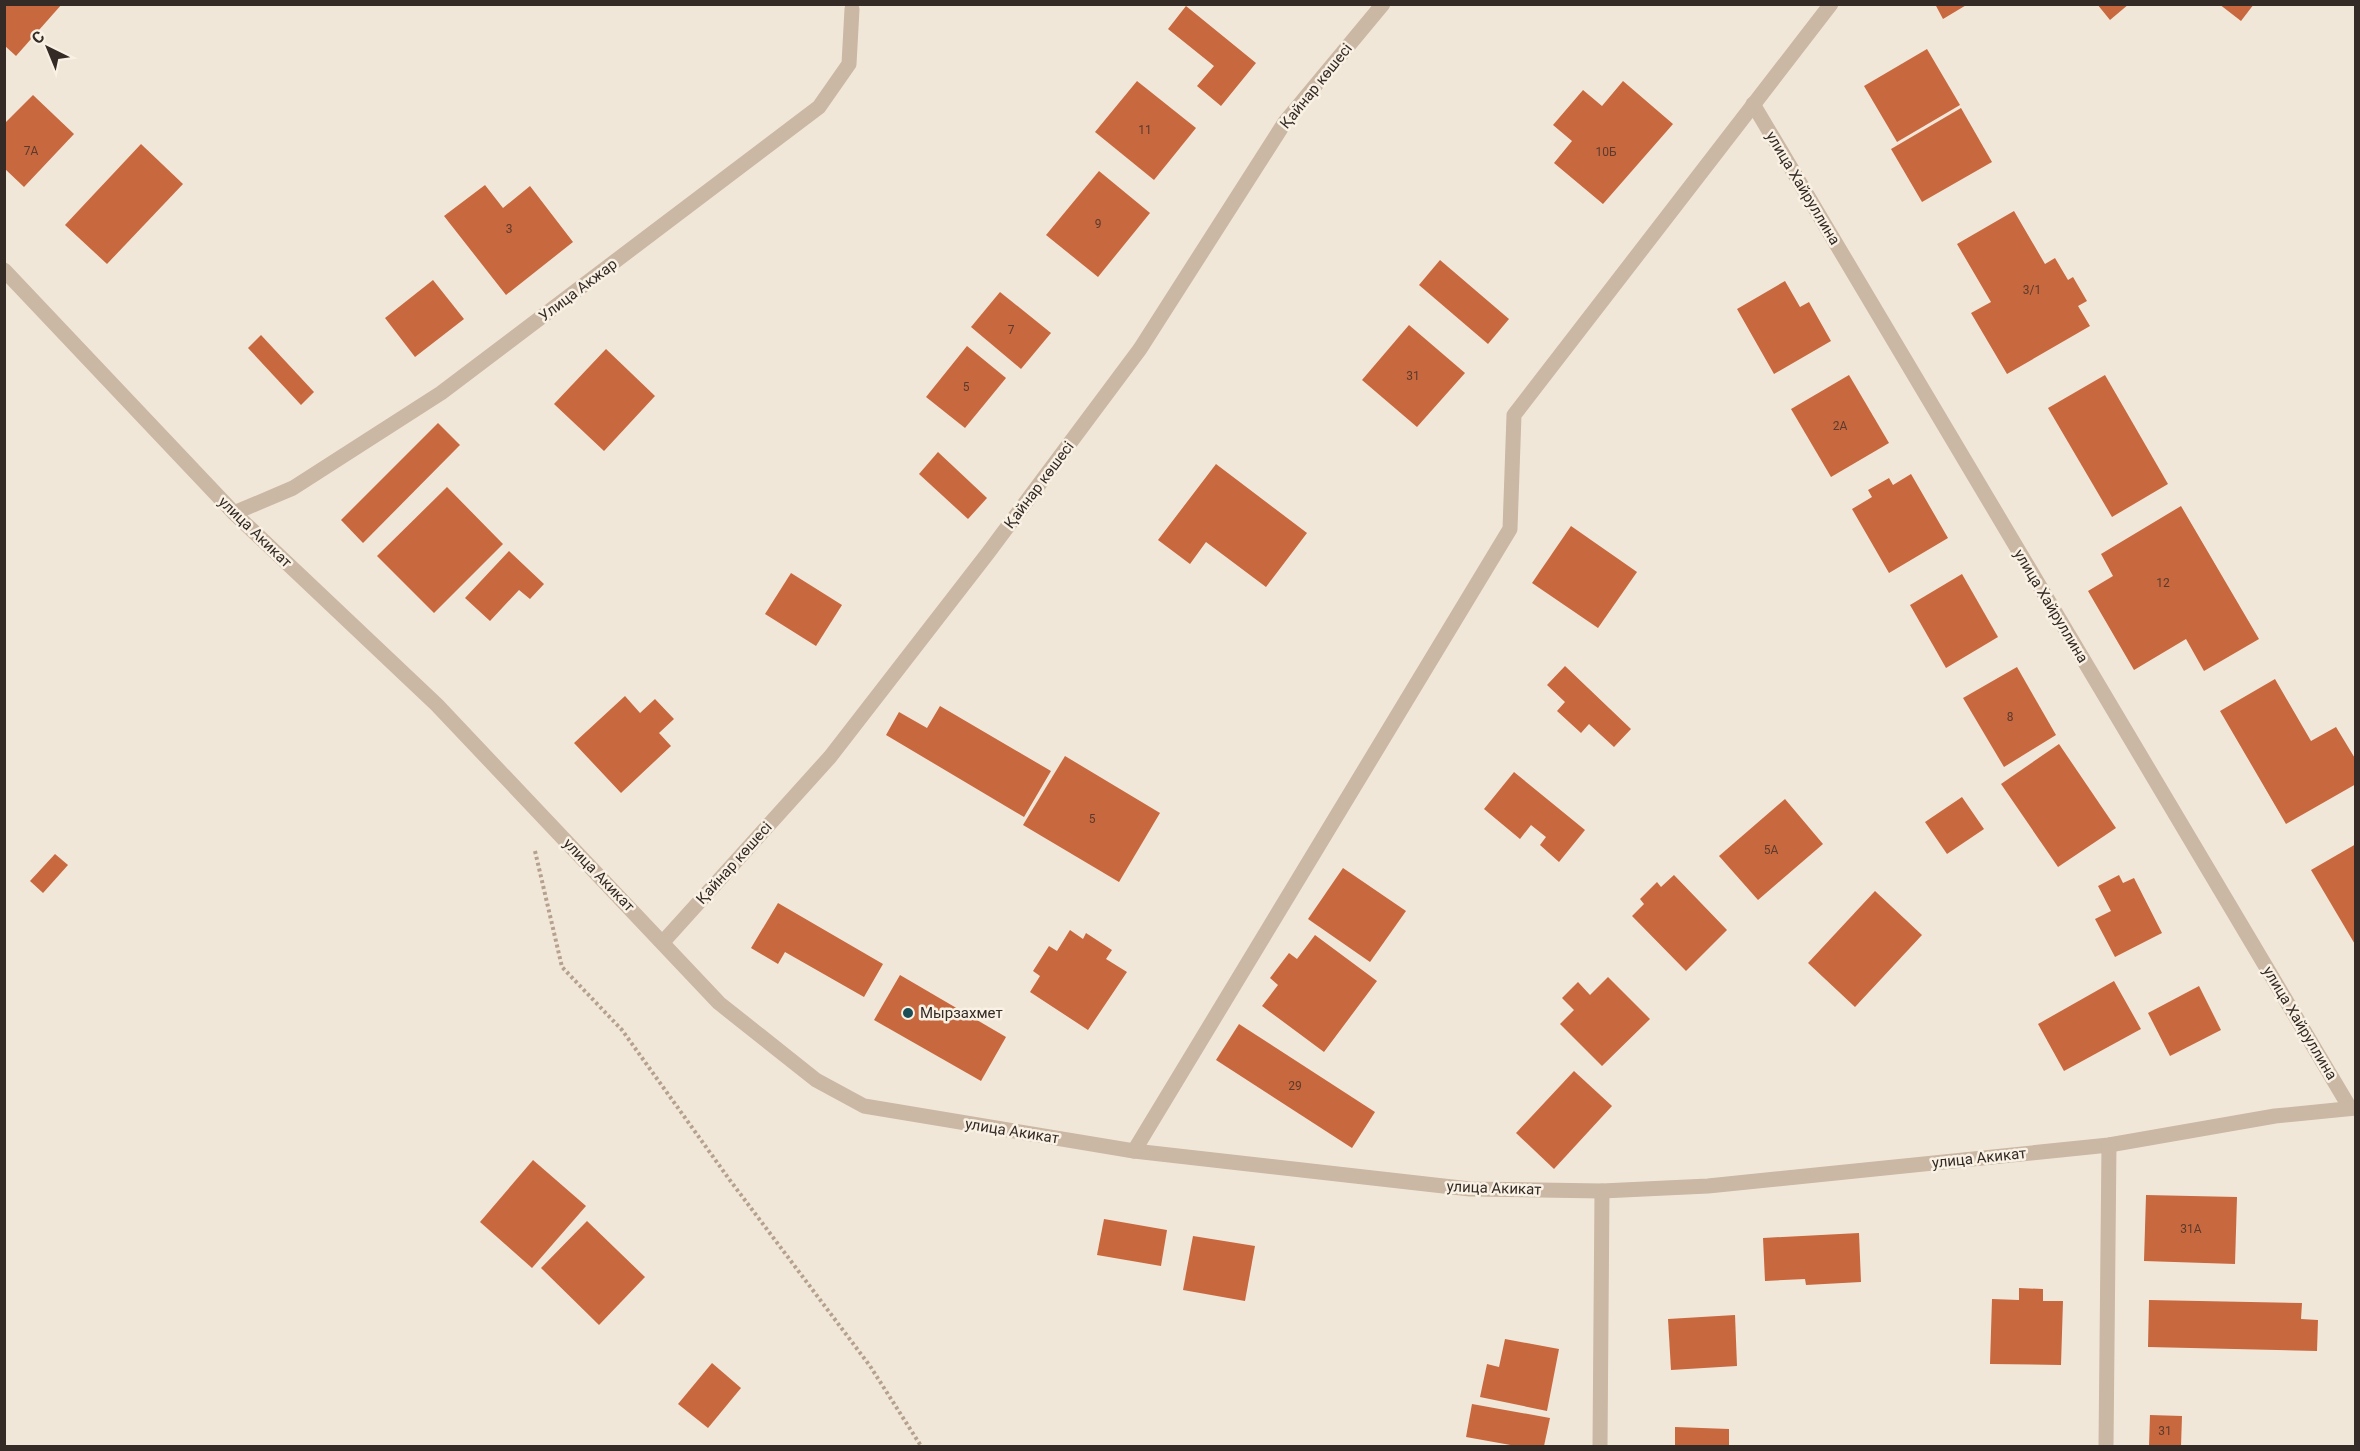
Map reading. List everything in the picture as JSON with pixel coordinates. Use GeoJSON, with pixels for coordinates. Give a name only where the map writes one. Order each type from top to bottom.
{"type":"FeatureCollection","features":[{"type":"Feature","properties":{"kind":"street","name":"Қайнар көшесі"},"geometry":{"type":"LineString","coordinates":[[663,942],[830,757],[988,554],[1140,349],[1285,122],[1383,4]]}},
{"type":"Feature","properties":{"kind":"street"},"geometry":{"type":"LineString","coordinates":[[1134,1151],[1510,529],[1514,415],[1831,4]]}},
{"type":"Feature","properties":{"kind":"street","name":"Улица Акжар"},"geometry":{"type":"LineString","coordinates":[[234,513],[293,488],[441,393],[819,107],[849,64],[852,9]]}},
{"type":"Feature","properties":{"kind":"street","name":"улица Хайруллина"},"geometry":{"type":"LineString","coordinates":[[1753,104],[2353,1108]]}},
{"type":"Feature","properties":{"kind":"street","name":"улица Акикат"},"geometry":{"type":"LineString","coordinates":[[4,270],[234,513],[437,705],[719,1003],[816,1080],[864,1106],[1134,1151],[1470,1189],[1602,1191],[1708,1186],[2109,1145],[2275,1116],[2353,1108]]}},
{"type":"Feature","properties":{"kind":"street"},"geometry":{"type":"LineString","coordinates":[[2106,1446],[2109,1145]]}},
{"type":"Feature","properties":{"kind":"street"},"geometry":{"type":"LineString","coordinates":[[1600,1446],[1602,1191]]}},
{"type":"Feature","properties":{"kind":"path"},"geometry":{"type":"LineString","coordinates":[[531,845],[537,854],[562,968],[622,1030],[729,1179],[870,1366],[921,1446]]}},
{"type":"Feature","properties":{"kind":"building"},"geometry":{"type":"Polygon","coordinates":[[[5,4],[62,4],[16,56],[5,46],[5,4]]]}},
{"type":"Feature","properties":{"kind":"building"},"geometry":{"type":"Polygon","coordinates":[[[1935,4],[1968,4],[1943,19],[1935,4]]]}},
{"type":"Feature","properties":{"kind":"building"},"geometry":{"type":"Polygon","coordinates":[[[2097,4],[2129,4],[2110,20],[2097,4]]]}},
{"type":"Feature","properties":{"kind":"building"},"geometry":{"type":"Polygon","coordinates":[[[2219,4],[2254,4],[2241,21],[2219,4]]]}},
{"type":"Feature","properties":{"kind":"building"},"geometry":{"type":"Polygon","coordinates":[[[1186,6],[1256,63],[1221,106],[1197,86],[1214,66],[1168,29],[1186,6]]]}},
{"type":"Feature","properties":{"kind":"building"},"geometry":{"type":"Polygon","coordinates":[[[1927,49],[1960,105],[1897,142],[1864,86],[1927,49]]]}},
{"type":"Feature","properties":{"kind":"building"},"geometry":{"type":"Polygon","coordinates":[[[1137,81],[1196,128],[1154,180],[1095,132],[1137,81]]]}},
{"type":"Feature","properties":{"kind":"building"},"geometry":{"type":"Polygon","coordinates":[[[1623,81],[1673,124],[1603,204],[1554,163],[1572,141],[1553,125],[1583,90],[1602,106],[1623,81]]]}},
{"type":"Feature","properties":{"kind":"building"},"geometry":{"type":"Polygon","coordinates":[[[33,95],[74,134],[24,187],[4,168],[4,124],[33,95]]]}},
{"type":"Feature","properties":{"kind":"building"},"geometry":{"type":"Polygon","coordinates":[[[1961,108],[1992,162],[1922,202],[1891,149],[1961,108]]]}},
{"type":"Feature","properties":{"kind":"building"},"geometry":{"type":"Polygon","coordinates":[[[141,144],[183,184],[107,264],[65,225],[141,144]]]}},
{"type":"Feature","properties":{"kind":"building"},"geometry":{"type":"Polygon","coordinates":[[[1099,171],[1150,213],[1098,277],[1046,235],[1099,171]]]}},
{"type":"Feature","properties":{"kind":"building"},"geometry":{"type":"Polygon","coordinates":[[[485,185],[503,208],[530,186],[573,242],[506,295],[444,216],[485,185]]]}},
{"type":"Feature","properties":{"kind":"building"},"geometry":{"type":"Polygon","coordinates":[[[2014,211],[2045,264],[2055,258],[2068,280],[2073,277],[2087,301],[2078,306],[2090,326],[2007,374],[1971,313],[1991,302],[1957,244],[2014,211]]]}},
{"type":"Feature","properties":{"kind":"building"},"geometry":{"type":"Polygon","coordinates":[[[1440,260],[1509,319],[1488,344],[1419,285],[1440,260]]]}},
{"type":"Feature","properties":{"kind":"building"},"geometry":{"type":"Polygon","coordinates":[[[433,280],[464,319],[415,357],[385,318],[433,280]]]}},
{"type":"Feature","properties":{"kind":"building"},"geometry":{"type":"Polygon","coordinates":[[[1785,281],[1800,307],[1809,302],[1831,341],[1774,374],[1737,309],[1785,281]]]}},
{"type":"Feature","properties":{"kind":"building"},"geometry":{"type":"Polygon","coordinates":[[[1000,292],[1051,333],[1021,369],[971,327],[1000,292]]]}},
{"type":"Feature","properties":{"kind":"building"},"geometry":{"type":"Polygon","coordinates":[[[1409,325],[1465,373],[1417,427],[1362,380],[1409,325]]]}},
{"type":"Feature","properties":{"kind":"building"},"geometry":{"type":"Polygon","coordinates":[[[261,335],[314,392],[301,405],[248,348],[261,335]]]}},
{"type":"Feature","properties":{"kind":"building"},"geometry":{"type":"Polygon","coordinates":[[[967,346],[1006,378],[965,428],[926,397],[967,346]]]}},
{"type":"Feature","properties":{"kind":"building"},"geometry":{"type":"Polygon","coordinates":[[[606,349],[655,396],[604,451],[554,404],[606,349]]]}},
{"type":"Feature","properties":{"kind":"building"},"geometry":{"type":"Polygon","coordinates":[[[1849,375],[1889,443],[1831,477],[1791,409],[1849,375]]]}},
{"type":"Feature","properties":{"kind":"building"},"geometry":{"type":"Polygon","coordinates":[[[2105,375],[2168,484],[2112,517],[2048,408],[2105,375]]]}},
{"type":"Feature","properties":{"kind":"building"},"geometry":{"type":"Polygon","coordinates":[[[438,423],[460,445],[363,543],[341,520],[438,423]]]}},
{"type":"Feature","properties":{"kind":"building"},"geometry":{"type":"Polygon","coordinates":[[[938,452],[987,498],[968,519],[919,474],[938,452]]]}},
{"type":"Feature","properties":{"kind":"building"},"geometry":{"type":"Polygon","coordinates":[[[1216,464],[1307,533],[1266,587],[1206,542],[1190,564],[1158,540],[1216,464]]]}},
{"type":"Feature","properties":{"kind":"building"},"geometry":{"type":"Polygon","coordinates":[[[1911,474],[1948,538],[1889,573],[1852,509],[1872,497],[1868,490],[1889,478],[1893,485],[1911,474]]]}},
{"type":"Feature","properties":{"kind":"building"},"geometry":{"type":"Polygon","coordinates":[[[447,487],[503,544],[434,613],[377,556],[447,487]]]}},
{"type":"Feature","properties":{"kind":"building"},"geometry":{"type":"Polygon","coordinates":[[[2181,506],[2259,639],[2204,671],[2186,639],[2134,670],[2088,591],[2113,576],[2101,554],[2181,506]]]}},
{"type":"Feature","properties":{"kind":"building"},"geometry":{"type":"Polygon","coordinates":[[[1571,526],[1637,572],[1598,628],[1532,583],[1571,526]]]}},
{"type":"Feature","properties":{"kind":"building"},"geometry":{"type":"Polygon","coordinates":[[[509,551],[544,584],[530,599],[519,590],[490,621],[465,598],[509,551]]]}},
{"type":"Feature","properties":{"kind":"building"},"geometry":{"type":"Polygon","coordinates":[[[791,573],[842,605],[816,646],[765,614],[791,573]]]}},
{"type":"Feature","properties":{"kind":"building"},"geometry":{"type":"Polygon","coordinates":[[[1962,574],[1998,637],[1946,668],[1910,605],[1962,574]]]}},
{"type":"Feature","properties":{"kind":"building"},"geometry":{"type":"Polygon","coordinates":[[[1565,666],[1631,729],[1614,747],[1589,724],[1581,733],[1557,711],[1565,702],[1547,685],[1565,666]]]}},
{"type":"Feature","properties":{"kind":"building"},"geometry":{"type":"Polygon","coordinates":[[[2017,667],[2056,735],[2004,767],[1963,698],[2017,667]]]}},
{"type":"Feature","properties":{"kind":"building"},"geometry":{"type":"Polygon","coordinates":[[[2275,679],[2311,741],[2336,727],[2356,760],[2356,784],[2286,824],[2220,711],[2275,679]]]}},
{"type":"Feature","properties":{"kind":"building"},"geometry":{"type":"Polygon","coordinates":[[[625,696],[640,713],[655,699],[674,719],[659,733],[671,746],[621,793],[574,743],[625,696]]]}},
{"type":"Feature","properties":{"kind":"building"},"geometry":{"type":"Polygon","coordinates":[[[940,706],[1051,771],[1024,817],[886,735],[899,712],[927,728],[940,706]]]}},
{"type":"Feature","properties":{"kind":"building"},"geometry":{"type":"Polygon","coordinates":[[[2059,744],[2116,828],[2058,867],[2001,784],[2059,744]]]}},
{"type":"Feature","properties":{"kind":"building"},"geometry":{"type":"Polygon","coordinates":[[[1065,756],[1160,813],[1119,882],[1023,825],[1065,756]]]}},
{"type":"Feature","properties":{"kind":"building"},"geometry":{"type":"Polygon","coordinates":[[[1514,772],[1585,830],[1559,862],[1540,845],[1546,837],[1531,825],[1520,839],[1484,809],[1514,772]]]}},
{"type":"Feature","properties":{"kind":"building"},"geometry":{"type":"Polygon","coordinates":[[[1962,797],[1984,829],[1947,854],[1925,822],[1962,797]]]}},
{"type":"Feature","properties":{"kind":"building"},"geometry":{"type":"Polygon","coordinates":[[[1785,799],[1823,844],[1758,900],[1719,856],[1785,799]]]}},
{"type":"Feature","properties":{"kind":"building"},"geometry":{"type":"Polygon","coordinates":[[[2356,844],[2356,946],[2311,870],[2356,844]]]}},
{"type":"Feature","properties":{"kind":"building"},"geometry":{"type":"Polygon","coordinates":[[[55,854],[68,865],[43,893],[30,881],[55,854]]]}},
{"type":"Feature","properties":{"kind":"building"},"geometry":{"type":"Polygon","coordinates":[[[1343,868],[1406,911],[1370,962],[1308,919],[1343,868]]]}},
{"type":"Feature","properties":{"kind":"building"},"geometry":{"type":"Polygon","coordinates":[[[1674,875],[1727,930],[1686,971],[1632,916],[1644,904],[1640,899],[1657,882],[1661,887],[1674,875]]]}},
{"type":"Feature","properties":{"kind":"building"},"geometry":{"type":"Polygon","coordinates":[[[2119,875],[2123,883],[2134,878],[2162,933],[2115,957],[2095,919],[2111,911],[2098,886],[2119,875]]]}},
{"type":"Feature","properties":{"kind":"building"},"geometry":{"type":"Polygon","coordinates":[[[1875,891],[1922,935],[1855,1007],[1808,963],[1875,891]]]}},
{"type":"Feature","properties":{"kind":"building"},"geometry":{"type":"Polygon","coordinates":[[[778,903],[883,964],[864,997],[785,952],[778,964],[751,948],[778,903]]]}},
{"type":"Feature","properties":{"kind":"building"},"geometry":{"type":"Polygon","coordinates":[[[1070,930],[1083,939],[1086,933],[1112,950],[1106,959],[1127,972],[1088,1030],[1030,992],[1040,976],[1033,971],[1049,946],[1057,951],[1070,930]]]}},
{"type":"Feature","properties":{"kind":"building"},"geometry":{"type":"Polygon","coordinates":[[[1315,935],[1377,981],[1324,1052],[1262,1006],[1278,985],[1270,978],[1289,953],[1297,959],[1315,935]]]}},
{"type":"Feature","properties":{"kind":"building"},"geometry":{"type":"Polygon","coordinates":[[[900,975],[1006,1037],[981,1081],[874,1020],[900,975]]]}},
{"type":"Feature","properties":{"kind":"building"},"geometry":{"type":"Polygon","coordinates":[[[1608,977],[1650,1019],[1602,1066],[1560,1024],[1574,1010],[1562,998],[1578,982],[1590,995],[1608,977]]]}},
{"type":"Feature","properties":{"kind":"building"},"geometry":{"type":"Polygon","coordinates":[[[2114,981],[2141,1029],[2064,1071],[2038,1024],[2114,981]]]}},
{"type":"Feature","properties":{"kind":"building"},"geometry":{"type":"Polygon","coordinates":[[[2199,986],[2221,1030],[2170,1056],[2148,1013],[2199,986]]]}},
{"type":"Feature","properties":{"kind":"building"},"geometry":{"type":"Polygon","coordinates":[[[1239,1024],[1375,1112],[1352,1148],[1216,1060],[1239,1024]]]}},
{"type":"Feature","properties":{"kind":"building"},"geometry":{"type":"Polygon","coordinates":[[[1574,1071],[1612,1106],[1554,1169],[1516,1133],[1574,1071]]]}},
{"type":"Feature","properties":{"kind":"building"},"geometry":{"type":"Polygon","coordinates":[[[533,1160],[586,1206],[532,1268],[480,1222],[533,1160]]]}},
{"type":"Feature","properties":{"kind":"building"},"geometry":{"type":"Polygon","coordinates":[[[2146,1195],[2237,1197],[2235,1264],[2144,1261],[2146,1195]]]}},
{"type":"Feature","properties":{"kind":"building"},"geometry":{"type":"Polygon","coordinates":[[[1104,1219],[1167,1230],[1161,1266],[1097,1255],[1104,1219]]]}},
{"type":"Feature","properties":{"kind":"building"},"geometry":{"type":"Polygon","coordinates":[[[587,1221],[645,1277],[599,1325],[541,1268],[587,1221]]]}},
{"type":"Feature","properties":{"kind":"building"},"geometry":{"type":"Polygon","coordinates":[[[1859,1233],[1861,1282],[1806,1285],[1805,1279],[1765,1281],[1763,1238],[1859,1233]]]}},
{"type":"Feature","properties":{"kind":"building"},"geometry":{"type":"Polygon","coordinates":[[[1193,1236],[1255,1246],[1245,1301],[1183,1290],[1193,1236]]]}},
{"type":"Feature","properties":{"kind":"building"},"geometry":{"type":"Polygon","coordinates":[[[2019,1288],[2043,1289],[2043,1301],[2063,1301],[2061,1365],[1990,1364],[1992,1299],[2019,1300],[2019,1288]]]}},
{"type":"Feature","properties":{"kind":"building"},"geometry":{"type":"Polygon","coordinates":[[[2149,1300],[2302,1303],[2301,1319],[2318,1320],[2317,1351],[2148,1347],[2149,1300]]]}},
{"type":"Feature","properties":{"kind":"building"},"geometry":{"type":"Polygon","coordinates":[[[1735,1315],[1737,1366],[1671,1370],[1668,1319],[1735,1315]]]}},
{"type":"Feature","properties":{"kind":"building"},"geometry":{"type":"Polygon","coordinates":[[[1505,1339],[1559,1349],[1547,1411],[1480,1397],[1487,1364],[1499,1367],[1505,1339]]]}},
{"type":"Feature","properties":{"kind":"building"},"geometry":{"type":"Polygon","coordinates":[[[712,1363],[741,1388],[708,1428],[678,1404],[712,1363]]]}},
{"type":"Feature","properties":{"kind":"building"},"geometry":{"type":"Polygon","coordinates":[[[1472,1404],[1550,1418],[1544,1446],[1516,1446],[1466,1437],[1472,1404]]]}},
{"type":"Feature","properties":{"kind":"building"},"geometry":{"type":"Polygon","coordinates":[[[2150,1415],[2182,1416],[2181,1446],[2149,1446],[2150,1415]]]}},
{"type":"Feature","properties":{"kind":"building"},"geometry":{"type":"Polygon","coordinates":[[[1675,1427],[1729,1429],[1729,1446],[1675,1446],[1675,1427]]]}},
{"type":"Feature","properties":{"kind":"place","name":"Мырзахмет"},"geometry":{"type":"Point","coordinates":[908,1013]}}]}
